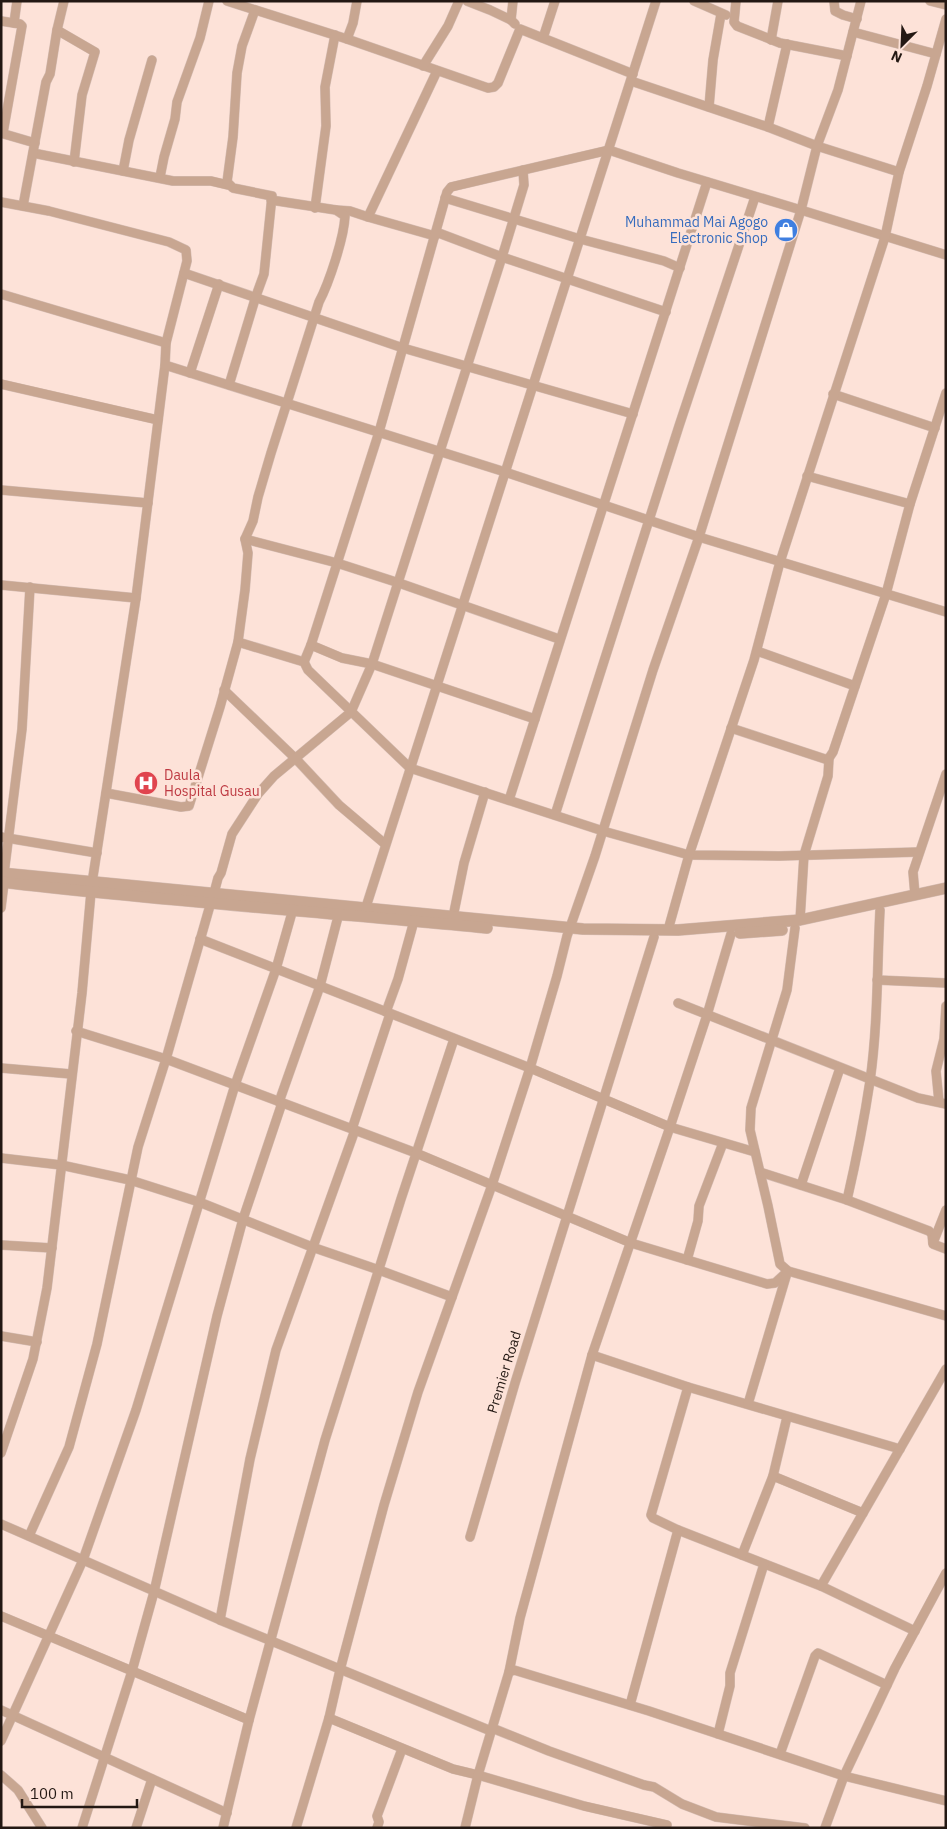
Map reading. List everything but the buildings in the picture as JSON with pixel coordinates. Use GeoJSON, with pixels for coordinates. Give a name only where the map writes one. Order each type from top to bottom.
{"type":"FeatureCollection","features":[{"type":"Feature","properties":{"kind":"street"},"geometry":{"type":"LineString","coordinates":[[14,23],[17,1]]}},
{"type":"Feature","properties":{"kind":"street"},"geometry":{"type":"LineString","coordinates":[[24,206],[46,82],[50,74],[64,1]]}},
{"type":"Feature","properties":{"kind":"street"},"geometry":{"type":"LineString","coordinates":[[160,178],[175,119],[177,102],[200,38],[209,1]]}},
{"type":"Feature","properties":{"kind":"street"},"geometry":{"type":"LineString","coordinates":[[227,1],[335,35],[488,88],[494,87],[498,83],[520,29]]}},
{"type":"Feature","properties":{"kind":"street"},"geometry":{"type":"LineString","coordinates":[[347,39],[353,23],[357,1]]}},
{"type":"Feature","properties":{"kind":"street"},"geometry":{"type":"LineString","coordinates":[[423,66],[448,26],[459,1]]}},
{"type":"Feature","properties":{"kind":"street"},"geometry":{"type":"LineString","coordinates":[[467,1],[511,20],[520,29],[632,77],[817,146],[899,172]]}},
{"type":"Feature","properties":{"kind":"street"},"geometry":{"type":"LineString","coordinates":[[511,20],[513,1]]}},
{"type":"Feature","properties":{"kind":"street"},"geometry":{"type":"LineString","coordinates":[[543,38],[555,1]]}},
{"type":"Feature","properties":{"kind":"street"},"geometry":{"type":"LineString","coordinates":[[366,907],[656,1]]}},
{"type":"Feature","properties":{"kind":"street"},"geometry":{"type":"LineString","coordinates":[[694,1],[721,14],[733,17]]}},
{"type":"Feature","properties":{"kind":"street"},"geometry":{"type":"LineString","coordinates":[[736,1],[733,17],[737,26],[771,40],[847,56]]}},
{"type":"Feature","properties":{"kind":"street"},"geometry":{"type":"LineString","coordinates":[[771,40],[778,1]]}},
{"type":"Feature","properties":{"kind":"street"},"geometry":{"type":"LineString","coordinates":[[834,1],[835,10],[843,15],[857,19]]}},
{"type":"Feature","properties":{"kind":"street"},"geometry":{"type":"LineString","coordinates":[[296,1828],[329,1718],[384,1505],[418,1392],[492,1185],[530,1068],[568,932],[603,831],[653,670],[699,537],[801,210],[817,146],[838,90],[861,1]]}},
{"type":"Feature","properties":{"kind":"street"},"geometry":{"type":"LineString","coordinates":[[930,1],[946,5]]}},
{"type":"Feature","properties":{"kind":"street"},"geometry":{"type":"LineString","coordinates":[[228,184],[242,46],[255,10]]}},
{"type":"Feature","properties":{"kind":"street"},"geometry":{"type":"LineString","coordinates":[[709,107],[713,60],[721,14]]}},
{"type":"Feature","properties":{"kind":"street"},"geometry":{"type":"LineString","coordinates":[[668,930],[689,854],[757,651],[780,562],[884,236],[899,172],[946,19]]}},
{"type":"Feature","properties":{"kind":"street"},"geometry":{"type":"LineString","coordinates":[[1,22],[22,26],[6,95],[2,133],[35,143]]}},
{"type":"Feature","properties":{"kind":"street"},"geometry":{"type":"LineString","coordinates":[[57,30],[95,52],[82,94],[74,162]]}},
{"type":"Feature","properties":{"kind":"street"},"geometry":{"type":"LineString","coordinates":[[853,32],[936,54]]}},
{"type":"Feature","properties":{"kind":"street"},"geometry":{"type":"LineString","coordinates":[[315,208],[326,126],[325,87],[335,35]]}},
{"type":"Feature","properties":{"kind":"street"},"geometry":{"type":"LineString","coordinates":[[768,127],[787,44]]}},
{"type":"Feature","properties":{"kind":"street"},"geometry":{"type":"LineString","coordinates":[[123,171],[129,140],[152,60]]}},
{"type":"Feature","properties":{"kind":"street"},"geometry":{"type":"LineString","coordinates":[[368,217],[437,70]]}},
{"type":"Feature","properties":{"kind":"street"},"geometry":{"type":"LineString","coordinates":[[304,662],[311,646],[379,432],[445,198],[451,187],[609,150],[946,255]]}},
{"type":"Feature","properties":{"kind":"street"},"geometry":{"type":"LineString","coordinates":[[33,153],[173,181],[211,181],[228,184],[239,190],[272,196],[264,274],[228,385]]}},
{"type":"Feature","properties":{"kind":"street"},"geometry":{"type":"LineString","coordinates":[[29,1536],[69,1447],[97,1344],[138,1146],[166,1059],[232,834],[242,816],[274,776],[351,712],[372,664],[468,367],[524,185],[523,170]]}},
{"type":"Feature","properties":{"kind":"street"},"geometry":{"type":"LineString","coordinates":[[508,800],[707,182]]}},
{"type":"Feature","properties":{"kind":"street"},"geometry":{"type":"LineString","coordinates":[[555,815],[679,426],[756,197]]}},
{"type":"Feature","properties":{"kind":"street"},"geometry":{"type":"LineString","coordinates":[[445,198],[580,239],[664,261],[680,268]]}},
{"type":"Feature","properties":{"kind":"street"},"geometry":{"type":"LineString","coordinates":[[271,200],[315,208],[350,211],[435,234],[666,312]]}},
{"type":"Feature","properties":{"kind":"street"},"geometry":{"type":"LineString","coordinates":[[1,202],[49,211],[169,242],[186,250],[187,261],[166,343],[165,365],[136,598],[91,888],[48,1288],[33,1359],[1,1453]]}},
{"type":"Feature","properties":{"kind":"street"},"geometry":{"type":"LineString","coordinates":[[106,793],[181,807],[189,806],[238,642],[248,553],[245,539],[253,521],[268,462],[344,229],[345,216],[336,210]]}},
{"type":"Feature","properties":{"kind":"street"},"geometry":{"type":"LineString","coordinates":[[184,273],[256,296],[403,348],[632,414]]}},
{"type":"Feature","properties":{"kind":"street"},"geometry":{"type":"LineString","coordinates":[[190,372],[219,284]]}},
{"type":"Feature","properties":{"kind":"street"},"geometry":{"type":"LineString","coordinates":[[1,294],[166,343]]}},
{"type":"Feature","properties":{"kind":"street"},"geometry":{"type":"LineString","coordinates":[[165,365],[440,451],[699,537],[946,612]]}},
{"type":"Feature","properties":{"kind":"street"},"geometry":{"type":"LineString","coordinates":[[1,384],[158,420]]}},
{"type":"Feature","properties":{"kind":"street"},"geometry":{"type":"LineString","coordinates":[[946,393],[910,504],[886,594],[829,758],[828,776],[804,855],[798,924],[787,990],[751,1108],[750,1130],[780,1264],[788,1271],[946,1316]]}},
{"type":"Feature","properties":{"kind":"street"},"geometry":{"type":"LineString","coordinates":[[834,394],[936,428]]}},
{"type":"Feature","properties":{"kind":"street"},"geometry":{"type":"LineString","coordinates":[[808,476],[910,504]]}},
{"type":"Feature","properties":{"kind":"street"},"geometry":{"type":"LineString","coordinates":[[1,490],[148,503]]}},
{"type":"Feature","properties":{"kind":"street"},"geometry":{"type":"LineString","coordinates":[[245,539],[337,563],[560,639]]}},
{"type":"Feature","properties":{"kind":"street"},"geometry":{"type":"LineString","coordinates":[[1,585],[136,598]]}},
{"type":"Feature","properties":{"kind":"street"},"geometry":{"type":"LineString","coordinates":[[1,908],[5,838],[22,730],[30,587]]}},
{"type":"Feature","properties":{"kind":"street"},"geometry":{"type":"LineString","coordinates":[[238,642],[304,662],[308,670],[410,768],[603,831],[689,854],[804,855],[919,852]]}},
{"type":"Feature","properties":{"kind":"street"},"geometry":{"type":"LineString","coordinates":[[311,646],[342,658],[372,664],[534,719]]}},
{"type":"Feature","properties":{"kind":"street"},"geometry":{"type":"LineString","coordinates":[[757,651],[854,686]]}},
{"type":"Feature","properties":{"kind":"street"},"geometry":{"type":"LineString","coordinates":[[224,690],[296,759],[339,804],[385,844]]}},
{"type":"Feature","properties":{"kind":"street"},"geometry":{"type":"LineString","coordinates":[[730,728],[825,759],[829,758]]}},
{"type":"Feature","properties":{"kind":"street"},"geometry":{"type":"LineString","coordinates":[[914,895],[913,872],[946,774]]}},
{"type":"Feature","properties":{"kind":"street"},"geometry":{"type":"LineString","coordinates":[[453,916],[464,863],[485,792]]}},
{"type":"Feature","properties":{"kind":"street"},"geometry":{"type":"LineString","coordinates":[[5,838],[97,853]]}},
{"type":"Feature","properties":{"kind":"street"},"geometry":{"type":"LineString","coordinates":[[3,878],[91,888],[366,907],[453,916],[568,932],[798,924],[946,888]]}},
{"type":"Feature","properties":{"kind":"street"},"geometry":{"type":"LineString","coordinates":[[212,897],[293,909],[414,920],[654,937],[731,934],[880,910],[946,896]]}},
{"type":"Feature","properties":{"kind":"street"},"geometry":{"type":"LineString","coordinates":[[1,1741],[84,1560],[136,1410],[235,1085],[276,969],[293,909]]}},
{"type":"Feature","properties":{"kind":"street"},"geometry":{"type":"LineString","coordinates":[[847,1200],[858,1153],[870,1079],[880,910]]}},
{"type":"Feature","properties":{"kind":"street"},"geometry":{"type":"LineString","coordinates":[[82,1828],[118,1717],[154,1592],[217,1316],[243,1219],[280,1102],[320,986],[339,913]]}},
{"type":"Feature","properties":{"kind":"street"},"geometry":{"type":"LineString","coordinates":[[220,1620],[250,1459],[276,1350],[353,1129],[414,920]]}},
{"type":"Feature","properties":{"kind":"street"},"geometry":{"type":"LineString","coordinates":[[466,1823],[478,1775],[509,1672],[520,1618],[592,1355],[670,1127],[731,934]]}},
{"type":"Feature","properties":{"kind":"street","name":"Premier Road"},"geometry":{"type":"LineString","coordinates":[[470,1537],[515,1383],[654,937]]}},
{"type":"Feature","properties":{"kind":"street"},"geometry":{"type":"LineString","coordinates":[[200,939],[530,1068],[670,1127],[755,1152]]}},
{"type":"Feature","properties":{"kind":"street"},"geometry":{"type":"LineString","coordinates":[[877,980],[946,983]]}},
{"type":"Feature","properties":{"kind":"street"},"geometry":{"type":"LineString","coordinates":[[678,1003],[772,1042],[918,1098],[942,1103],[936,1071],[944,1040],[946,1006]]}},
{"type":"Feature","properties":{"kind":"street"},"geometry":{"type":"LineString","coordinates":[[76,1031],[166,1059],[416,1152],[631,1243],[767,1284],[775,1283],[788,1271]]}},
{"type":"Feature","properties":{"kind":"street"},"geometry":{"type":"LineString","coordinates":[[223,1828],[249,1720],[325,1440],[416,1152],[454,1039]]}},
{"type":"Feature","properties":{"kind":"street"},"geometry":{"type":"LineString","coordinates":[[1,1068],[71,1074]]}},
{"type":"Feature","properties":{"kind":"street"},"geometry":{"type":"LineString","coordinates":[[801,1185],[840,1068]]}},
{"type":"Feature","properties":{"kind":"street"},"geometry":{"type":"LineString","coordinates":[[687,1260],[698,1221],[699,1206],[723,1143]]}},
{"type":"Feature","properties":{"kind":"street"},"geometry":{"type":"LineString","coordinates":[[1,1158],[61,1165],[130,1180],[199,1202],[312,1247],[452,1297]]}},
{"type":"Feature","properties":{"kind":"street"},"geometry":{"type":"LineString","coordinates":[[760,1172],[847,1200],[929,1231],[932,1234],[932,1244]]}},
{"type":"Feature","properties":{"kind":"street"},"geometry":{"type":"LineString","coordinates":[[932,1244],[946,1210]]}},
{"type":"Feature","properties":{"kind":"street"},"geometry":{"type":"LineString","coordinates":[[932,1244],[946,1249]]}},
{"type":"Feature","properties":{"kind":"street"},"geometry":{"type":"LineString","coordinates":[[1,1245],[52,1248]]}},
{"type":"Feature","properties":{"kind":"street"},"geometry":{"type":"LineString","coordinates":[[748,1404],[788,1271]]}},
{"type":"Feature","properties":{"kind":"street"},"geometry":{"type":"LineString","coordinates":[[1,1336],[37,1342]]}},
{"type":"Feature","properties":{"kind":"street"},"geometry":{"type":"LineString","coordinates":[[592,1355],[688,1387],[900,1449]]}},
{"type":"Feature","properties":{"kind":"street"},"geometry":{"type":"LineString","coordinates":[[821,1586],[946,1369]]}},
{"type":"Feature","properties":{"kind":"street"},"geometry":{"type":"LineString","coordinates":[[688,1387],[651,1515],[656,1520],[678,1530],[821,1586],[915,1631]]}},
{"type":"Feature","properties":{"kind":"street"},"geometry":{"type":"LineString","coordinates":[[742,1555],[773,1476],[787,1417]]}},
{"type":"Feature","properties":{"kind":"street"},"geometry":{"type":"LineString","coordinates":[[773,1476],[862,1513]]}},
{"type":"Feature","properties":{"kind":"street"},"geometry":{"type":"LineString","coordinates":[[1,1524],[154,1592],[340,1670],[567,1758],[654,1787],[682,1804],[716,1817],[806,1828]]}},
{"type":"Feature","properties":{"kind":"street"},"geometry":{"type":"LineString","coordinates":[[630,1705],[678,1530]]}},
{"type":"Feature","properties":{"kind":"street"},"geometry":{"type":"LineString","coordinates":[[718,1734],[730,1686],[730,1673],[764,1564]]}},
{"type":"Feature","properties":{"kind":"street"},"geometry":{"type":"LineString","coordinates":[[825,1828],[844,1776],[887,1685],[946,1574]]}},
{"type":"Feature","properties":{"kind":"street"},"geometry":{"type":"LineString","coordinates":[[1,1616],[249,1720]]}},
{"type":"Feature","properties":{"kind":"street"},"geometry":{"type":"LineString","coordinates":[[780,1754],[815,1656],[818,1653],[887,1685]]}},
{"type":"Feature","properties":{"kind":"street"},"geometry":{"type":"LineString","coordinates":[[509,1672],[514,1670],[630,1705],[844,1776],[946,1801]]}},
{"type":"Feature","properties":{"kind":"street"},"geometry":{"type":"LineString","coordinates":[[1,1710],[226,1813]]}},
{"type":"Feature","properties":{"kind":"street"},"geometry":{"type":"LineString","coordinates":[[329,1718],[453,1769],[584,1806],[667,1825]]}},
{"type":"Feature","properties":{"kind":"street"},"geometry":{"type":"LineString","coordinates":[[377,1828],[379,1822],[377,1816],[402,1749]]}},
{"type":"Feature","properties":{"kind":"street"},"geometry":{"type":"LineString","coordinates":[[1,1776],[18,1790],[42,1828]]}},
{"type":"Feature","properties":{"kind":"street"},"geometry":{"type":"LineString","coordinates":[[136,1828],[152,1779]]}},
{"type":"Feature","properties":{"kind":"place","name":"Muhammad Mai Agogo Electronic Shop"},"geometry":{"type":"Point","coordinates":[786,230]}},
{"type":"Feature","properties":{"kind":"place","name":"Daula Hospital Gusau"},"geometry":{"type":"Point","coordinates":[146,783]}}]}
